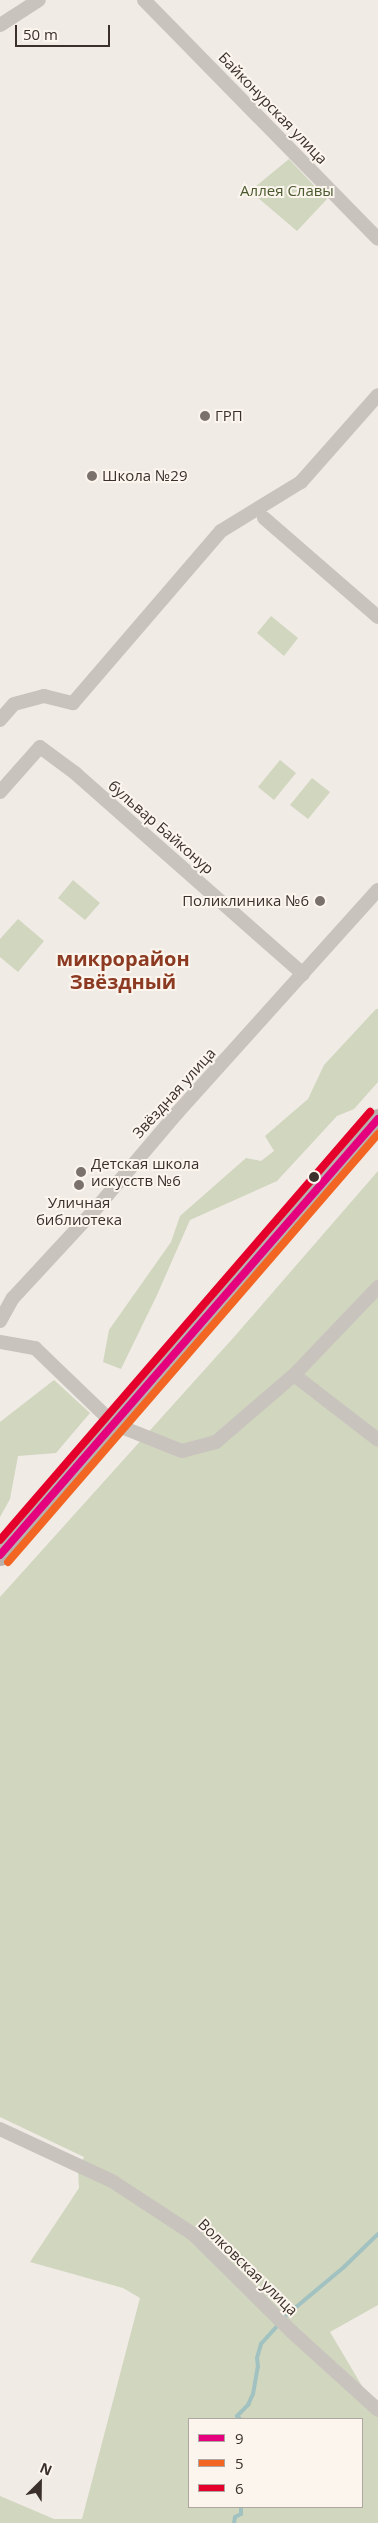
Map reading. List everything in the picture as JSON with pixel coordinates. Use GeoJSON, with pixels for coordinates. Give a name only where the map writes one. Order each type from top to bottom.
{"type":"FeatureCollection","features":[{"type":"Feature","properties":{"kind":"main road"},"geometry":{"type":"LineString","coordinates":[[0,1555],[378,1119]]}},
{"type":"Feature","properties":{"kind":"street"},"geometry":{"type":"LineString","coordinates":[[0,25],[39,0]]}},
{"type":"Feature","properties":{"kind":"street","name":"Байконурская улица"},"geometry":{"type":"LineString","coordinates":[[144,0],[378,239]]}},
{"type":"Feature","properties":{"kind":"street"},"geometry":{"type":"LineString","coordinates":[[0,720],[14,704],[44,696],[73,703],[221,531],[302,482],[378,395]]}},
{"type":"Feature","properties":{"kind":"street"},"geometry":{"type":"LineString","coordinates":[[264,518],[378,617]]}},
{"type":"Feature","properties":{"kind":"street","name":"бульвар Байконур"},"geometry":{"type":"LineString","coordinates":[[0,792],[40,747],[75,773],[303,974]]}},
{"type":"Feature","properties":{"kind":"street","name":"Звёздная улица"},"geometry":{"type":"LineString","coordinates":[[0,1321],[13,1298],[378,890]]}},
{"type":"Feature","properties":{"kind":"street"},"geometry":{"type":"LineString","coordinates":[[0,1342],[34,1348],[114,1424],[182,1451],[216,1442],[294,1376],[378,1287]]}},
{"type":"Feature","properties":{"kind":"street"},"geometry":{"type":"LineString","coordinates":[[294,1376],[378,1440]]}},
{"type":"Feature","properties":{"kind":"street","name":"Волковская улица"},"geometry":{"type":"LineString","coordinates":[[0,2129],[112,2181],[193,2234],[287,2327],[378,2410]]}},
{"type":"Feature","properties":{"kind":"green space","name":"Аллея Славы"},"geometry":{"type":"Polygon","coordinates":[[[289,159],[327,199],[297,231],[250,191],[289,159]]]}},
{"type":"Feature","properties":{"kind":"green space"},"geometry":{"type":"Polygon","coordinates":[[[271,616],[298,638],[284,656],[257,633],[271,616]]]}},
{"type":"Feature","properties":{"kind":"green space"},"geometry":{"type":"Polygon","coordinates":[[[280,760],[296,773],[274,800],[258,787],[280,760]]]}},
{"type":"Feature","properties":{"kind":"green space"},"geometry":{"type":"Polygon","coordinates":[[[312,778],[330,792],[308,819],[290,805],[312,778]]]}},
{"type":"Feature","properties":{"kind":"green space"},"geometry":{"type":"Polygon","coordinates":[[[73,880],[100,903],[85,920],[58,898],[73,880]]]}},
{"type":"Feature","properties":{"kind":"green space"},"geometry":{"type":"Polygon","coordinates":[[[18,919],[44,941],[18,972],[0,957],[0,939],[18,919]]]}},
{"type":"Feature","properties":{"kind":"green space"},"geometry":{"type":"Polygon","coordinates":[[[378,1009],[378,1082],[354,1109],[337,1116],[277,1181],[190,1220],[157,1295],[121,1369],[103,1362],[109,1330],[171,1242],[180,1216],[246,1158],[261,1161],[274,1151],[265,1136],[308,1099],[324,1065],[378,1009]]]}},
{"type":"Feature","properties":{"kind":"green space"},"geometry":{"type":"Polygon","coordinates":[[[378,1171],[378,2305],[330,2332],[378,2413],[378,2523],[0,2523],[0,2496],[54,2519],[82,2519],[140,2298],[123,2288],[30,2262],[79,2188],[78,2170],[84,2157],[0,2117],[0,1597],[234,1337],[378,1171]]]}},
{"type":"Feature","properties":{"kind":"green space"},"geometry":{"type":"Polygon","coordinates":[[[54,1380],[90,1413],[56,1453],[18,1456],[10,1499],[0,1517],[0,1422],[54,1380]]]}},
{"type":"Feature","properties":{"kind":"waterway"},"geometry":{"type":"LineString","coordinates":[[283,2318],[344,2267],[378,2234]]}},
{"type":"Feature","properties":{"kind":"waterway"},"geometry":{"type":"LineString","coordinates":[[239,2418],[237,2416],[248,2405],[253,2394],[258,2367],[257,2358],[261,2344],[279,2324]]}},
{"type":"Feature","properties":{"kind":"waterway"},"geometry":{"type":"LineString","coordinates":[[234,2523],[235,2517],[241,2514],[241,2508]]}},
{"type":"Feature","properties":{"kind":"transit line","name":"6"},"geometry":{"type":"LineString","coordinates":[[0,1540],[370,1112]]}},
{"type":"Feature","properties":{"kind":"transit line","name":"9"},"geometry":{"type":"LineString","coordinates":[[0,1555],[378,1119]]}},
{"type":"Feature","properties":{"kind":"transit line","name":"5"},"geometry":{"type":"LineString","coordinates":[[8,1562],[378,1134]]}},
{"type":"Feature","properties":{"kind":"place","name":"ГРП"},"geometry":{"type":"Point","coordinates":[205,416]}},
{"type":"Feature","properties":{"kind":"place","name":"Школа №29"},"geometry":{"type":"Point","coordinates":[92,476]}},
{"type":"Feature","properties":{"kind":"place","name":"Поликлиника №6"},"geometry":{"type":"Point","coordinates":[320,901]}},
{"type":"Feature","properties":{"kind":"place","name":"Детская школа искусств №6"},"geometry":{"type":"Point","coordinates":[81,1172]}},
{"type":"Feature","properties":{"kind":"place","name":"Уличная библиотека"},"geometry":{"type":"Point","coordinates":[79,1185]}},
{"type":"Feature","properties":{"kind":"district","name":"микрорайон Звёздный"},"geometry":{"type":"Point","coordinates":[123,970]}}]}
